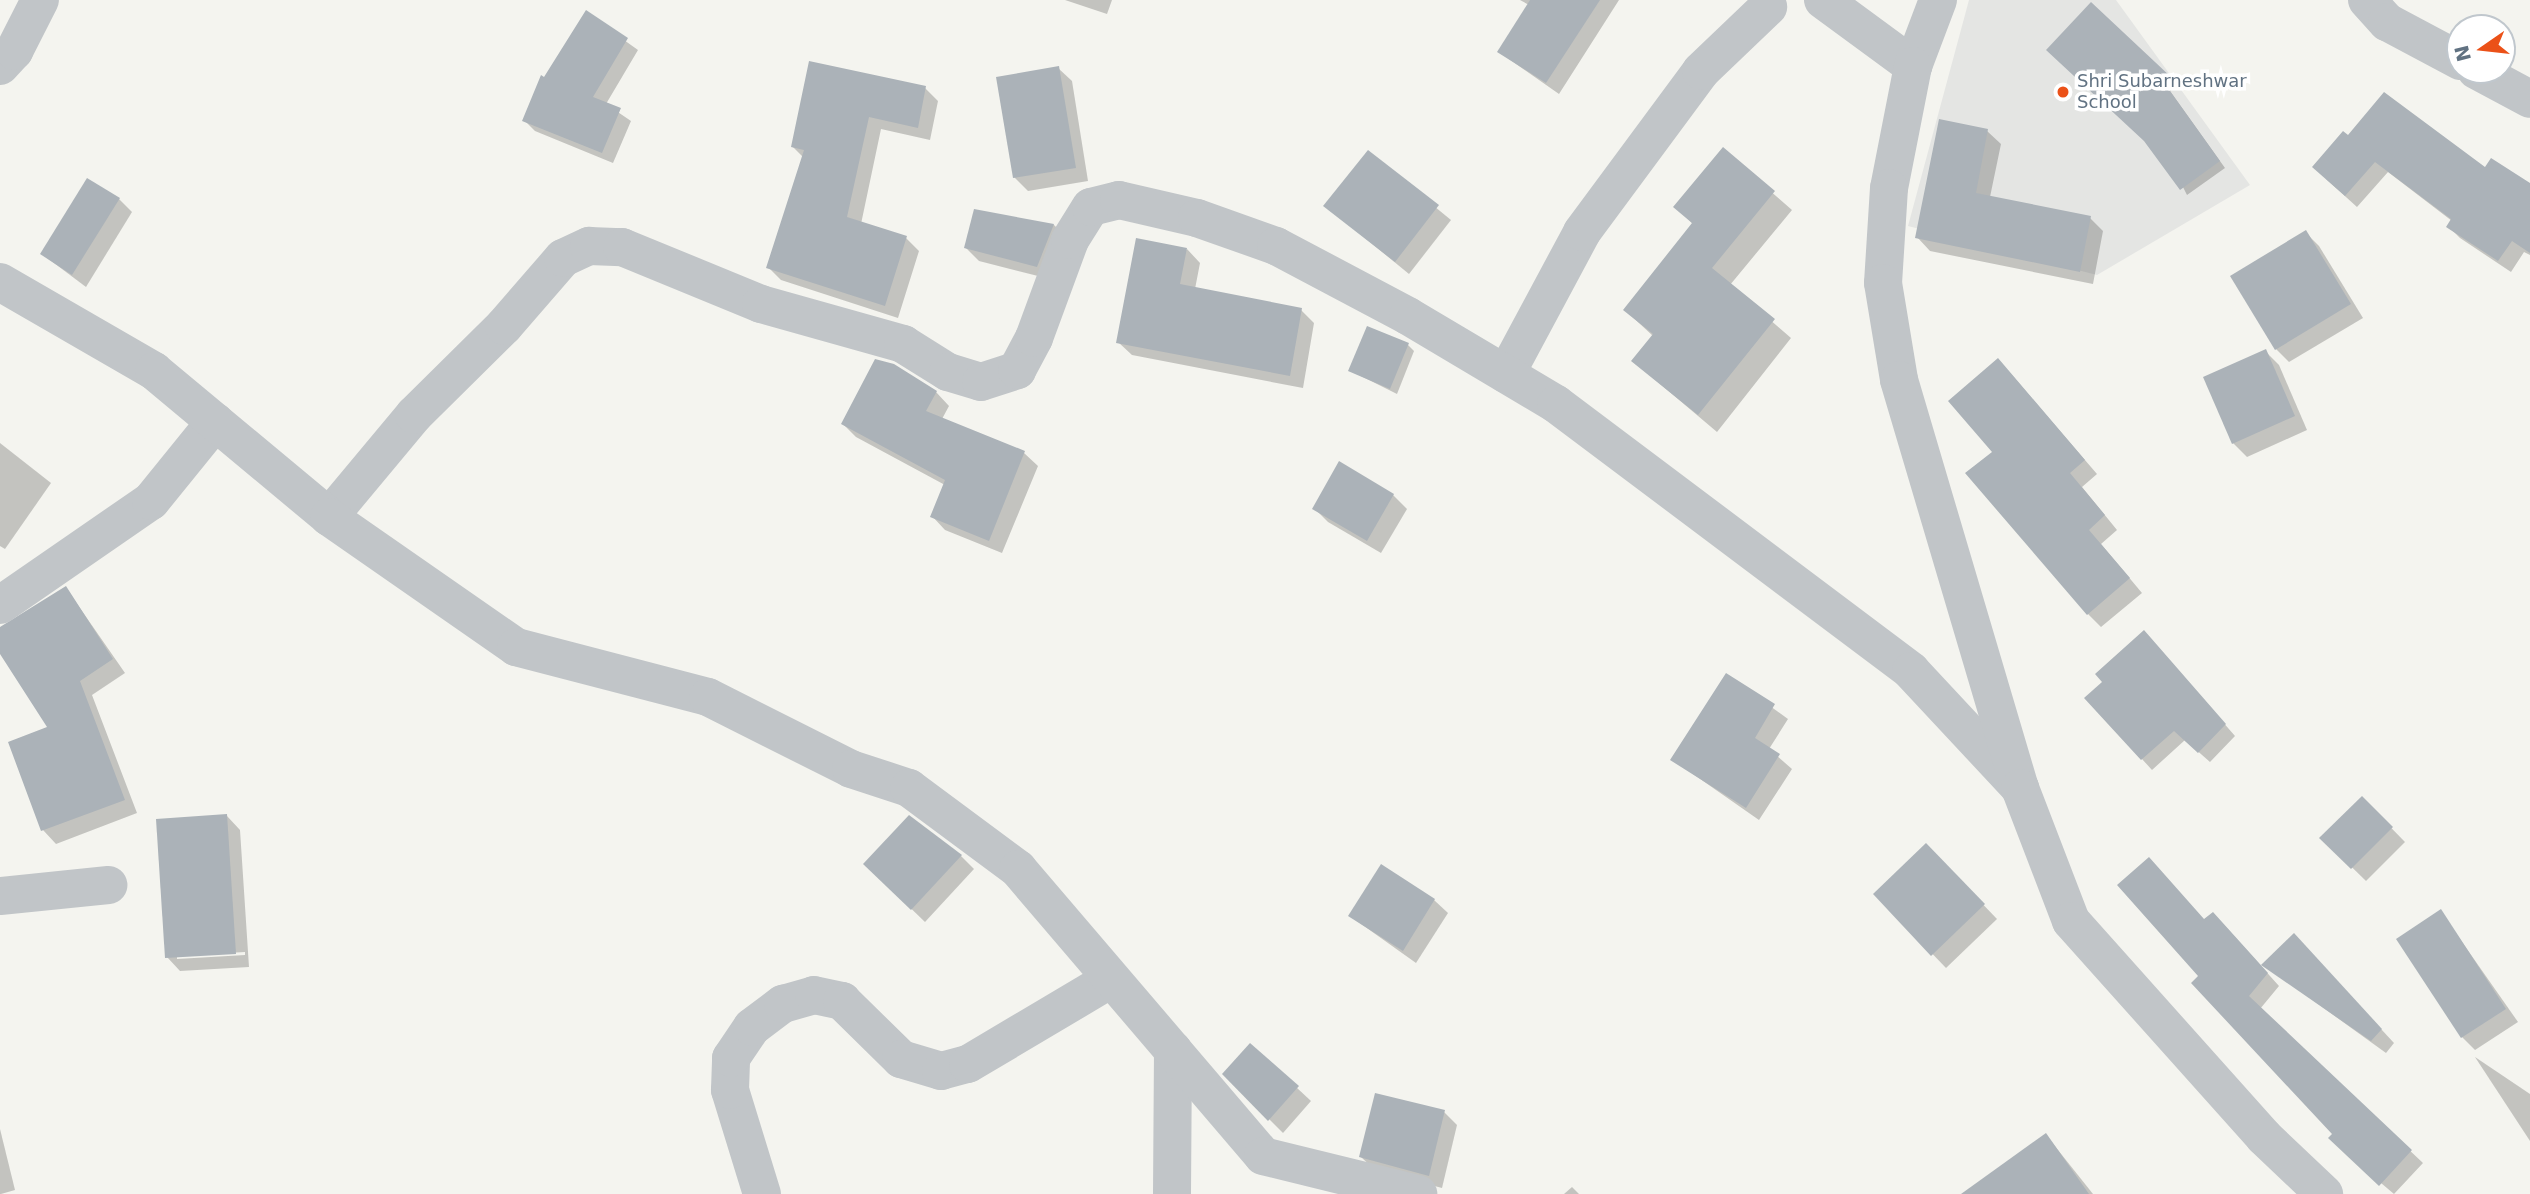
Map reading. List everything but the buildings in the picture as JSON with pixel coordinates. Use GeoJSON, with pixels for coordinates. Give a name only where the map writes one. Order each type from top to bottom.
{"type":"FeatureCollection","features":[{"type":"Feature","properties":{"kind":"street"},"geometry":{"type":"LineString","coordinates":[[0,66],[14,51],[40,0]]}},
{"type":"Feature","properties":{"kind":"street"},"geometry":{"type":"LineString","coordinates":[[1823,0],[1913,66]]}},
{"type":"Feature","properties":{"kind":"street"},"geometry":{"type":"LineString","coordinates":[[1938,0],[1913,66],[1889,188],[1883,283],[1899,380],[2021,788],[2071,921],[2264,1136],[2324,1194]]}},
{"type":"Feature","properties":{"kind":"street"},"geometry":{"type":"LineString","coordinates":[[2367,0],[2387,22],[2446,54]]}},
{"type":"Feature","properties":{"kind":"street"},"geometry":{"type":"LineString","coordinates":[[1506,374],[1582,232],[1701,71],[1768,7]]}},
{"type":"Feature","properties":{"kind":"street"},"geometry":{"type":"LineString","coordinates":[[2501,84],[2530,100]]}},
{"type":"Feature","properties":{"kind":"street"},"geometry":{"type":"LineString","coordinates":[[329,517],[414,415],[505,326],[563,258],[589,246],[622,247],[761,304],[903,344],[948,372],[981,382],[1017,370],[1034,338],[1070,240],[1091,207],[1119,200],[1197,218],[1276,246],[1556,404],[1911,671],[2021,788]]}},
{"type":"Feature","properties":{"kind":"street"},"geometry":{"type":"LineString","coordinates":[[0,282],[154,372],[329,517],[516,647],[708,697],[851,769],[909,788],[1018,869],[1263,1156],[1418,1194]]}},
{"type":"Feature","properties":{"kind":"street"},"geometry":{"type":"LineString","coordinates":[[0,605],[151,501],[215,422]]}},
{"type":"Feature","properties":{"kind":"street"},"geometry":{"type":"LineString","coordinates":[[0,896],[108,885]]}},
{"type":"Feature","properties":{"kind":"street"},"geometry":{"type":"LineString","coordinates":[[762,1194],[730,1090],[731,1058],[752,1027],[783,1004],[814,995],[842,1000],[901,1059],[941,1071],[968,1063],[1111,979]]}},
{"type":"Feature","properties":{"kind":"street"},"geometry":{"type":"LineString","coordinates":[[1172,1194],[1173,1051]]}},
{"type":"Feature","properties":{"kind":"shaded area","name":"Shri Subarneshwar School"},"geometry":{"type":"Polygon","coordinates":[[[1969,0],[2116,0],[2250,185],[2097,275],[1908,226],[1969,0]]]}},
{"type":"Feature","properties":{"kind":"place","name":"Shri Subarneshwar School"},"geometry":{"type":"Point","coordinates":[2063,92]}}]}
